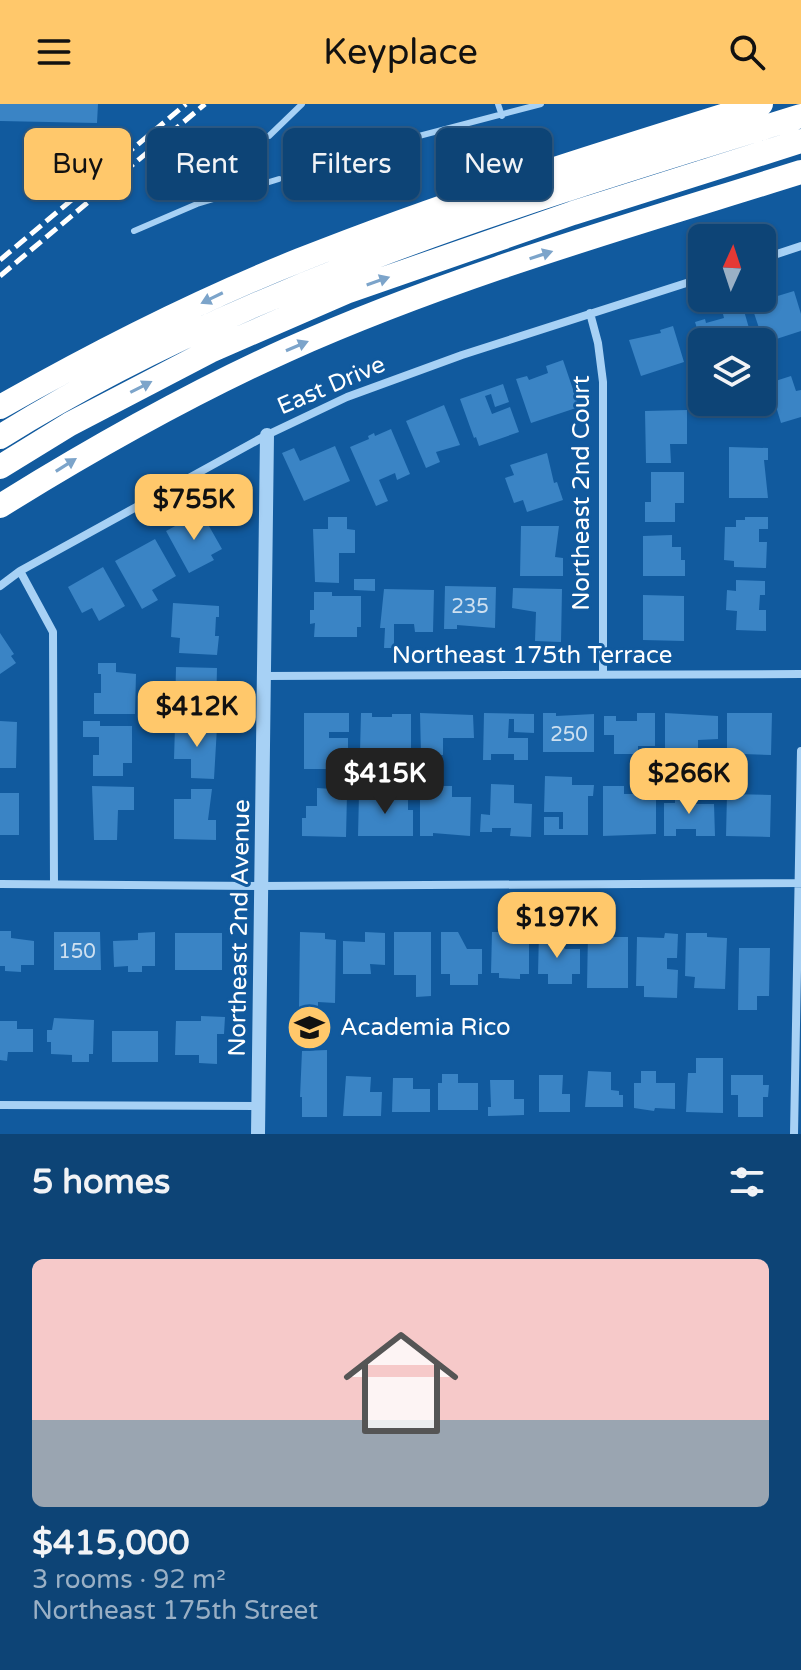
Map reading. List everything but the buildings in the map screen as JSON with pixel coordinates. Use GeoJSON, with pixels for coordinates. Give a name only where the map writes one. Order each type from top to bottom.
{"type":"FeatureCollection","features":[{"type":"Feature","properties":{"kind":"highway"},"geometry":{"type":"LineString","coordinates":[[0,407],[153,327],[298,261],[506,185],[761,104]]}},
{"type":"Feature","properties":{"kind":"highway"},"geometry":{"type":"LineString","coordinates":[[0,437],[55,403],[163,349],[264,302],[391,250],[524,204],[801,116]]}},
{"type":"Feature","properties":{"kind":"highway"},"geometry":{"type":"LineString","coordinates":[[0,467],[70,424],[210,351],[346,292],[573,213],[801,141]]}},
{"type":"Feature","properties":{"kind":"highway"},"geometry":{"type":"LineString","coordinates":[[0,506],[79,457],[182,401],[312,339],[452,285],[801,172]]}},
{"type":"Feature","properties":{"kind":"street"},"geometry":{"type":"LineString","coordinates":[[776,254],[801,246]]}},
{"type":"Feature","properties":{"kind":"street","name":"East Drive"},"geometry":{"type":"LineString","coordinates":[[0,586],[20,571],[267,435],[347,397],[462,355],[688,282]]}},
{"type":"Feature","properties":{"kind":"street","name":"Northeast 2nd Court"},"geometry":{"type":"LineString","coordinates":[[590,313],[603,382],[603,674]]}},
{"type":"Feature","properties":{"kind":"street","name":"Northeast 2nd Avenue"},"geometry":{"type":"LineString","coordinates":[[258,1134],[267,435]]}},
{"type":"Feature","properties":{"kind":"street"},"geometry":{"type":"LineString","coordinates":[[20,571],[53,632],[54,884]]}},
{"type":"Feature","properties":{"kind":"street","name":"Northeast 175th Terrace"},"geometry":{"type":"LineString","coordinates":[[264,676],[801,674]]}},
{"type":"Feature","properties":{"kind":"street"},"geometry":{"type":"LineString","coordinates":[[794,1134],[801,751]]}},
{"type":"Feature","properties":{"kind":"street"},"geometry":{"type":"LineString","coordinates":[[0,884],[800,883]]}},
{"type":"Feature","properties":{"kind":"street"},"geometry":{"type":"LineString","coordinates":[[0,1105],[259,1106]]}},
{"type":"Feature","properties":{"kind":"lane"},"geometry":{"type":"LineString","coordinates":[[197,204],[193,188],[198,175],[239,145],[269,136],[302,104]]}},
{"type":"Feature","properties":{"kind":"lane"},"geometry":{"type":"LineString","coordinates":[[498,104],[502,116]]}},
{"type":"Feature","properties":{"kind":"lane"},"geometry":{"type":"LineString","coordinates":[[420,136],[541,104]]}},
{"type":"Feature","properties":{"kind":"lane"},"geometry":{"type":"LineString","coordinates":[[134,231],[197,204],[279,179]]}},
{"type":"Feature","properties":{"kind":"railway"},"geometry":{"type":"LineString","coordinates":[[0,260],[186,104]]}},
{"type":"Feature","properties":{"kind":"railway"},"geometry":{"type":"LineString","coordinates":[[0,276],[205,104]]}},
{"type":"Feature","properties":{"kind":"place","name":"Academia Rico"},"geometry":{"type":"Point","coordinates":[309,1027]}}]}
